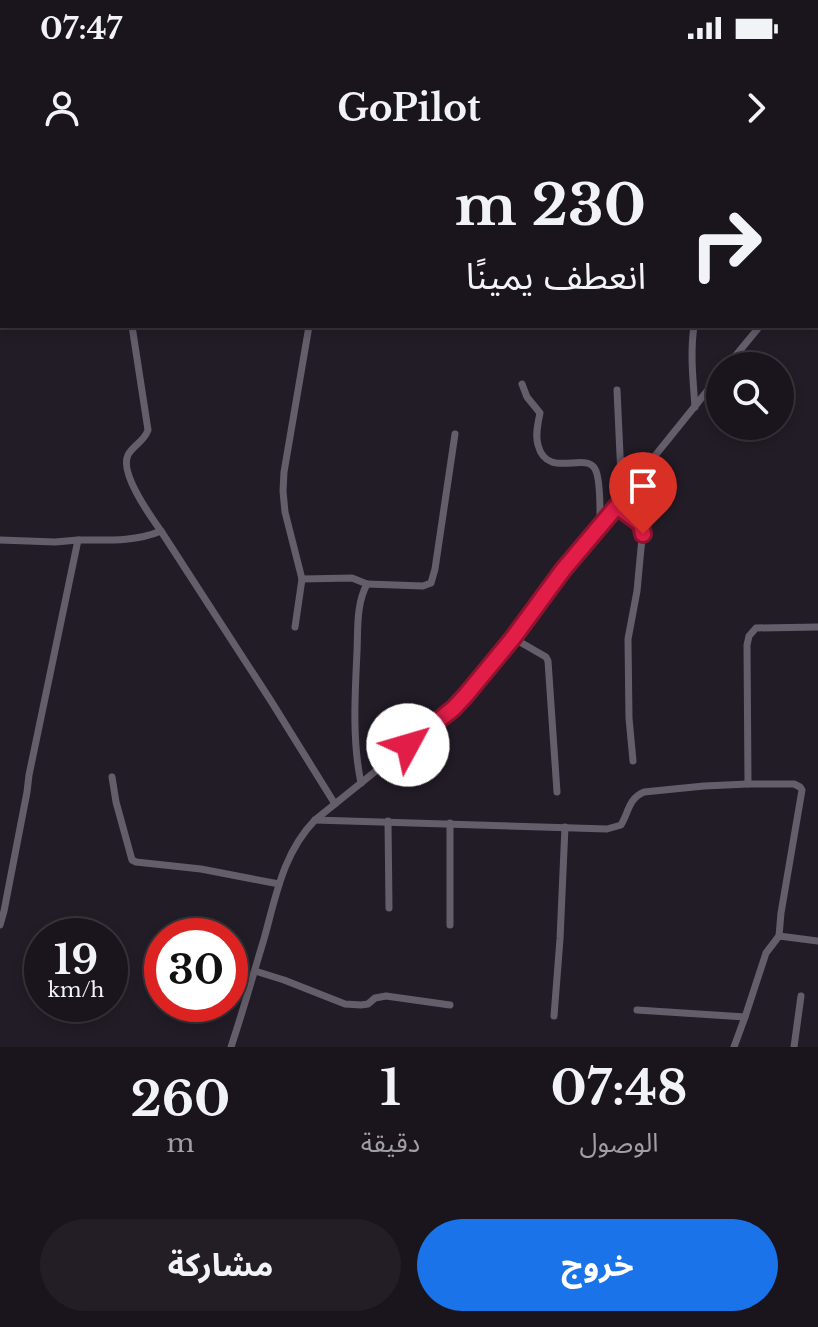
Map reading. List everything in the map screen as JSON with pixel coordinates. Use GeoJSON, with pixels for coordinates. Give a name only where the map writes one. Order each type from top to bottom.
{"type":"FeatureCollection","features":[{"type":"Feature","properties":{"kind":"street"},"geometry":{"type":"LineString","coordinates":[[132,328],[148,430],[146,438],[128,455],[127,466],[139,497],[335,804]]}},
{"type":"Feature","properties":{"kind":"street"},"geometry":{"type":"LineString","coordinates":[[295,627],[302,579],[285,512],[283,491],[309,328]]}},
{"type":"Feature","properties":{"kind":"street"},"geometry":{"type":"LineString","coordinates":[[694,328],[695,407]]}},
{"type":"Feature","properties":{"kind":"street"},"geometry":{"type":"LineString","coordinates":[[738,352],[756,328]]}},
{"type":"Feature","properties":{"kind":"street"},"geometry":{"type":"LineString","coordinates":[[522,384],[527,397],[540,413],[537,433],[542,454],[555,464],[586,463],[596,470],[600,525]]}},
{"type":"Feature","properties":{"kind":"street"},"geometry":{"type":"LineString","coordinates":[[617,390],[622,498]]}},
{"type":"Feature","properties":{"kind":"street"},"geometry":{"type":"LineString","coordinates":[[231,1047],[286,861],[305,830],[454,708],[706,393]]}},
{"type":"Feature","properties":{"kind":"street"},"geometry":{"type":"LineString","coordinates":[[302,579],[352,578],[367,584],[423,586],[431,583],[455,434]]}},
{"type":"Feature","properties":{"kind":"street"},"geometry":{"type":"LineString","coordinates":[[617,506],[643,527],[637,591],[628,639],[633,761]]}},
{"type":"Feature","properties":{"kind":"street"},"geometry":{"type":"LineString","coordinates":[[0,540],[115,540],[161,531]]}},
{"type":"Feature","properties":{"kind":"street"},"geometry":{"type":"LineString","coordinates":[[0,924],[78,540]]}},
{"type":"Feature","properties":{"kind":"street"},"geometry":{"type":"LineString","coordinates":[[361,783],[357,763],[356,665],[359,613],[367,584]]}},
{"type":"Feature","properties":{"kind":"street"},"geometry":{"type":"LineString","coordinates":[[748,784],[749,636],[760,627],[818,627]]}},
{"type":"Feature","properties":{"kind":"street"},"geometry":{"type":"LineString","coordinates":[[513,638],[548,661],[557,792]]}},
{"type":"Feature","properties":{"kind":"street"},"geometry":{"type":"LineString","coordinates":[[112,777],[132,860],[279,884]]}},
{"type":"Feature","properties":{"kind":"street"},"geometry":{"type":"LineString","coordinates":[[315,820],[616,827],[624,820],[631,800],[644,792],[748,784],[794,784],[800,787],[779,936],[766,953],[734,1047]]}},
{"type":"Feature","properties":{"kind":"street"},"geometry":{"type":"LineString","coordinates":[[388,821],[389,908]]}},
{"type":"Feature","properties":{"kind":"street"},"geometry":{"type":"LineString","coordinates":[[450,823],[450,925]]}},
{"type":"Feature","properties":{"kind":"street"},"geometry":{"type":"LineString","coordinates":[[554,1016],[565,827]]}},
{"type":"Feature","properties":{"kind":"street"},"geometry":{"type":"LineString","coordinates":[[779,936],[818,941]]}},
{"type":"Feature","properties":{"kind":"street"},"geometry":{"type":"LineString","coordinates":[[255,971],[354,1006],[386,996],[450,1005]]}},
{"type":"Feature","properties":{"kind":"street"},"geometry":{"type":"LineString","coordinates":[[794,1047],[801,996]]}},
{"type":"Feature","properties":{"kind":"street"},"geometry":{"type":"LineString","coordinates":[[637,1010],[745,1017]]}},
{"type":"Feature","properties":{"kind":"route"},"geometry":{"type":"LineString","coordinates":[[408,745],[466,695],[617,506],[641,524],[643,534]]}}]}
